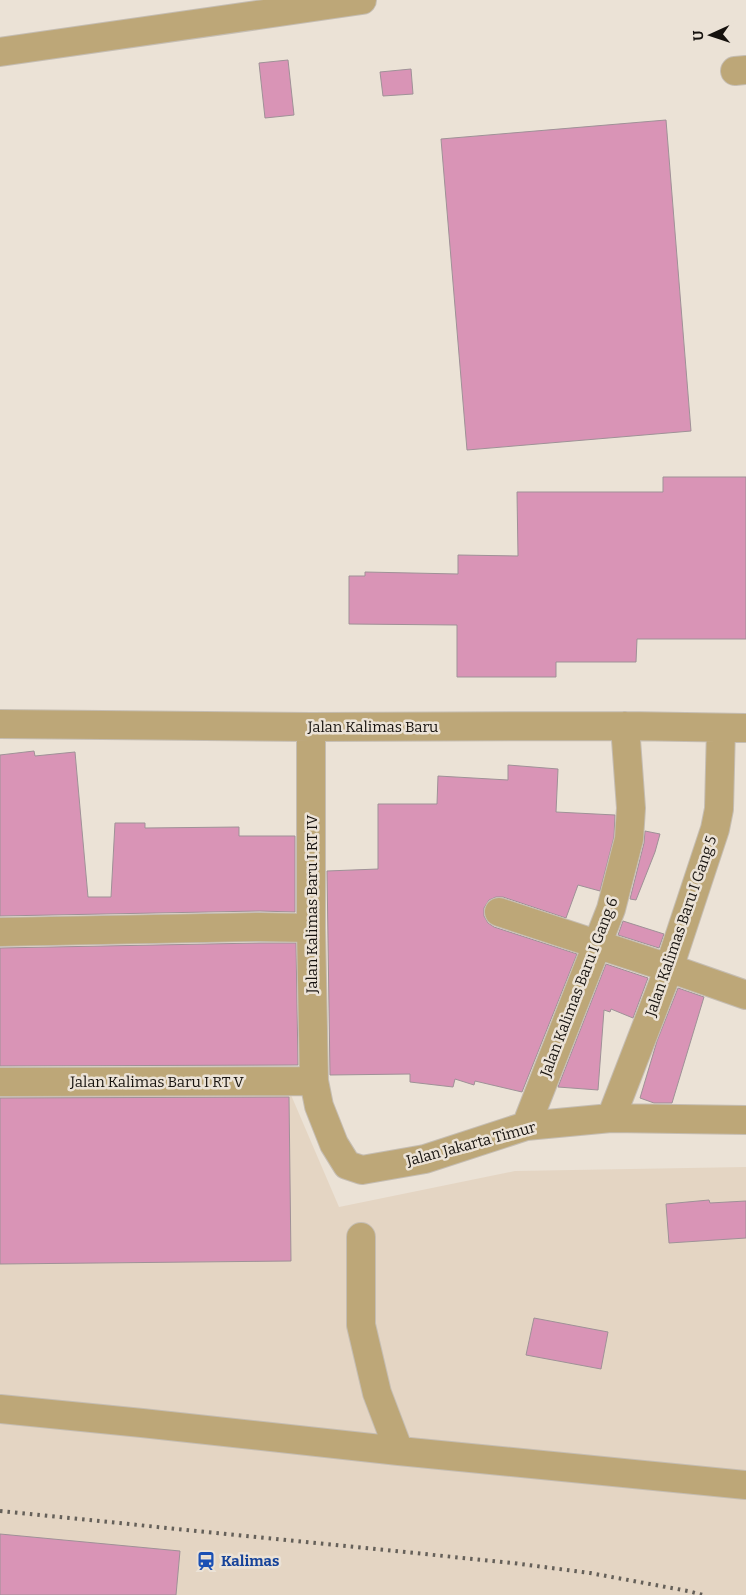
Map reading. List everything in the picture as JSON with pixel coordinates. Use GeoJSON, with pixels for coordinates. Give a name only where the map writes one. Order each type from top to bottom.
{"type":"FeatureCollection","features":[{"type":"Feature","properties":{"kind":"street"},"geometry":{"type":"LineString","coordinates":[[0,52],[362,0]]}},
{"type":"Feature","properties":{"kind":"street","name":"Jalan Kalimas Baru"},"geometry":{"type":"LineString","coordinates":[[0,724],[734,728]]}},
{"type":"Feature","properties":{"kind":"street","name":"Jalan Kalimas Baru I Gang 6"},"geometry":{"type":"LineString","coordinates":[[526,1126],[611,909],[629,839],[631,808],[625,726]]}},
{"type":"Feature","properties":{"kind":"street","name":"Jalan Kalimas Baru I RT IV"},"geometry":{"type":"LineString","coordinates":[[311,727],[311,928],[314,1081]]}},
{"type":"Feature","properties":{"kind":"street","name":"Jalan Kalimas Baru I Gang 5"},"geometry":{"type":"LineString","coordinates":[[611,1118],[669,968],[715,829],[734,728]]}},
{"type":"Feature","properties":{"kind":"street"},"geometry":{"type":"LineString","coordinates":[[499,912],[746,995]]}},
{"type":"Feature","properties":{"kind":"street"},"geometry":{"type":"LineString","coordinates":[[0,932],[260,927],[311,928]]}},
{"type":"Feature","properties":{"kind":"street","name":"Jalan Kalimas Baru I RT V"},"geometry":{"type":"LineString","coordinates":[[0,1082],[314,1081]]}},
{"type":"Feature","properties":{"kind":"street","name":"Jalan Jakarta Timur"},"geometry":{"type":"LineString","coordinates":[[314,1081],[319,1106],[334,1144],[347,1165],[362,1170],[425,1159],[526,1126],[611,1118],[746,1120]]}},
{"type":"Feature","properties":{"kind":"street"},"geometry":{"type":"LineString","coordinates":[[361,1237],[361,1325],[377,1393],[399,1451]]}},
{"type":"Feature","properties":{"kind":"street"},"geometry":{"type":"LineString","coordinates":[[0,1409],[746,1485]]}},
{"type":"Feature","properties":{"kind":"shaded area"},"geometry":{"type":"Polygon","coordinates":[[[288,1088],[339,1207],[515,1171],[746,1167],[746,1595],[0,1595],[0,1095],[288,1088]]]}},
{"type":"Feature","properties":{"kind":"building"},"geometry":{"type":"Polygon","coordinates":[[[288,60],[294,115],[265,118],[259,63],[288,60]]]}},
{"type":"Feature","properties":{"kind":"building"},"geometry":{"type":"Polygon","coordinates":[[[411,69],[413,94],[383,96],[380,72],[411,69]]]}},
{"type":"Feature","properties":{"kind":"building"},"geometry":{"type":"Polygon","coordinates":[[[666,120],[691,431],[467,450],[441,139],[666,120]]]}},
{"type":"Feature","properties":{"kind":"building"},"geometry":{"type":"Polygon","coordinates":[[[663,477],[746,477],[746,639],[637,639],[636,662],[556,662],[556,677],[457,677],[457,625],[349,624],[349,576],[365,576],[365,572],[458,574],[458,555],[518,556],[517,492],[663,492],[663,477]]]}},
{"type":"Feature","properties":{"kind":"building"},"geometry":{"type":"Polygon","coordinates":[[[34,751],[35,756],[75,752],[88,897],[111,897],[115,823],[145,823],[145,828],[239,827],[239,836],[295,836],[295,912],[0,916],[0,755],[34,751]]]}},
{"type":"Feature","properties":{"kind":"building"},"geometry":{"type":"Polygon","coordinates":[[[508,765],[558,769],[556,812],[615,815],[614,837],[600,891],[578,885],[566,918],[503,897],[489,900],[484,908],[484,916],[488,923],[494,927],[577,954],[522,1092],[475,1081],[474,1085],[455,1079],[453,1087],[410,1082],[410,1074],[330,1075],[327,871],[378,869],[378,804],[437,804],[438,776],[508,780],[508,765]]]}},
{"type":"Feature","properties":{"kind":"building"},"geometry":{"type":"Polygon","coordinates":[[[645,831],[660,834],[636,900],[630,899],[644,843],[645,831]]]}},
{"type":"Feature","properties":{"kind":"building"},"geometry":{"type":"Polygon","coordinates":[[[623,921],[664,934],[659,948],[618,935],[623,921]]]}},
{"type":"Feature","properties":{"kind":"building"},"geometry":{"type":"Polygon","coordinates":[[[296,943],[298,1065],[0,1066],[0,948],[296,943]]]}},
{"type":"Feature","properties":{"kind":"building"},"geometry":{"type":"Polygon","coordinates":[[[606,964],[648,978],[633,1018],[611,1009],[610,1012],[604,1010],[598,1090],[558,1087],[606,964]]]}},
{"type":"Feature","properties":{"kind":"building"},"geometry":{"type":"Polygon","coordinates":[[[678,988],[704,997],[672,1103],[654,1103],[640,1098],[657,1041],[678,988]]]}},
{"type":"Feature","properties":{"kind":"building"},"geometry":{"type":"Polygon","coordinates":[[[289,1097],[291,1261],[0,1264],[0,1098],[289,1097]]]}},
{"type":"Feature","properties":{"kind":"building"},"geometry":{"type":"Polygon","coordinates":[[[709,1200],[710,1203],[746,1201],[746,1238],[669,1243],[666,1204],[709,1200]]]}},
{"type":"Feature","properties":{"kind":"building"},"geometry":{"type":"Polygon","coordinates":[[[534,1318],[608,1332],[601,1369],[526,1355],[534,1318]]]}},
{"type":"Feature","properties":{"kind":"building"},"geometry":{"type":"Polygon","coordinates":[[[0,1534],[180,1551],[176,1595],[0,1595],[0,1534]]]}},
{"type":"Feature","properties":{"kind":"railway"},"geometry":{"type":"LineString","coordinates":[[0,1511],[513,1563],[590,1573],[703,1595]]}},
{"type":"Feature","properties":{"kind":"place","name":"Kalimas"},"geometry":{"type":"Point","coordinates":[206,1561]}}]}
